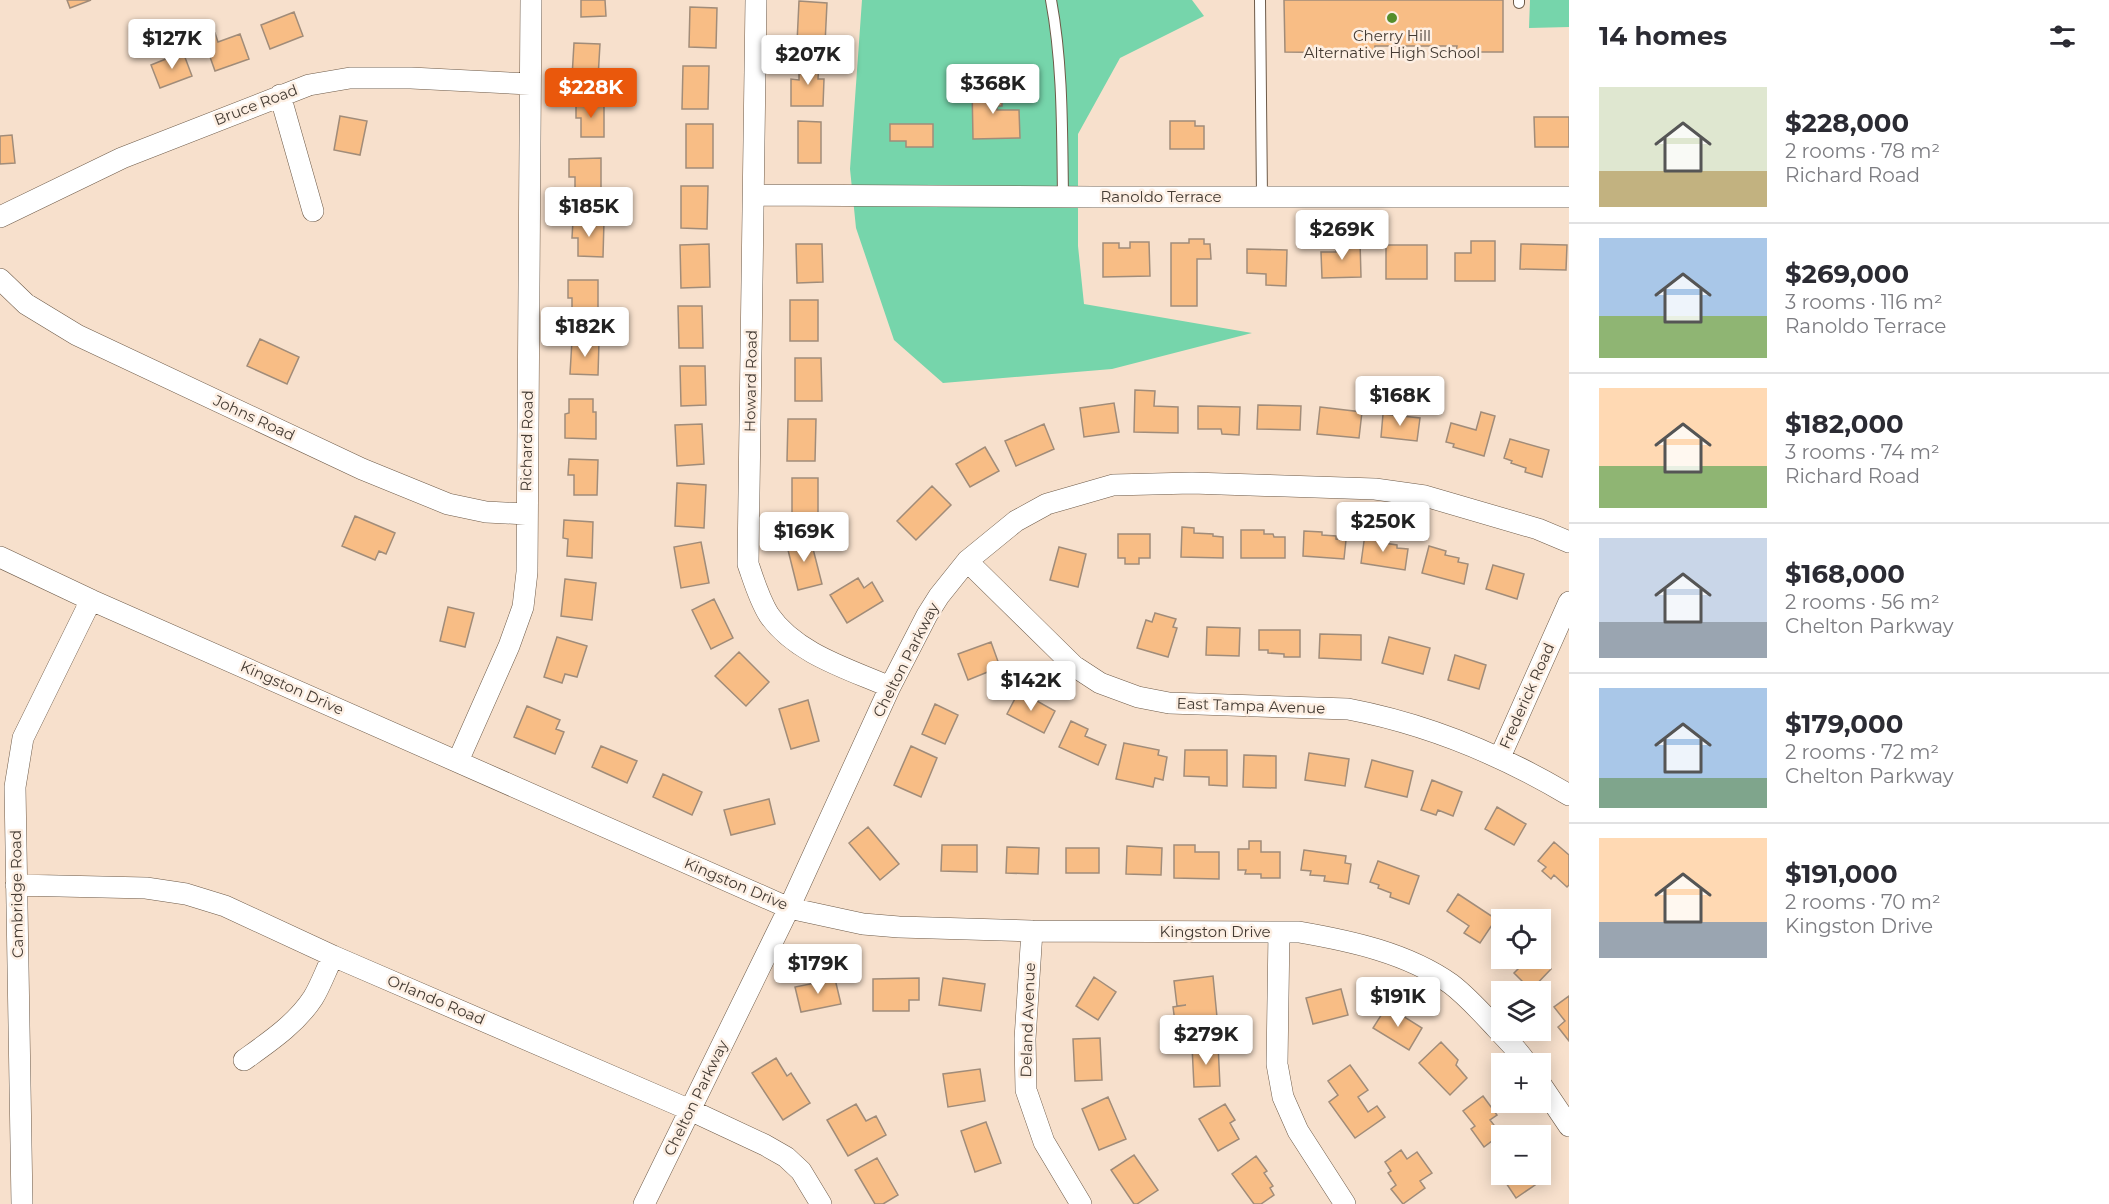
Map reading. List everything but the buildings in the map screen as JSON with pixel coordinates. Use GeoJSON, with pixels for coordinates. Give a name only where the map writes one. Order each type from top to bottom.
{"type":"FeatureCollection","features":[{"type":"Feature","properties":{"kind":"street","name":"Richard Road"},"geometry":{"type":"LineString","coordinates":[[458,761],[509,646],[523,607],[527,572],[531,0]]}},
{"type":"Feature","properties":{"kind":"street","name":"Howard Road"},"geometry":{"type":"LineString","coordinates":[[756,0],[748,564],[760,598],[769,615],[780,628],[807,650],[890,687]]}},
{"type":"Feature","properties":{"kind":"street","name":"Bruce Road"},"geometry":{"type":"LineString","coordinates":[[0,217],[122,158],[309,85],[350,78],[411,78],[530,84]]}},
{"type":"Feature","properties":{"kind":"street"},"geometry":{"type":"LineString","coordinates":[[280,95],[313,211]]}},
{"type":"Feature","properties":{"kind":"street","name":"Ranoldo Terrace"},"geometry":{"type":"LineString","coordinates":[[754,195],[1569,197]]}},
{"type":"Feature","properties":{"kind":"street","name":"Johns Road"},"geometry":{"type":"LineString","coordinates":[[0,279],[26,304],[77,335],[362,469],[448,504],[486,512],[526,514]]}},
{"type":"Feature","properties":{"kind":"street","name":"Chelton Parkway"},"geometry":{"type":"LineString","coordinates":[[644,1204],[789,908],[890,687],[927,615],[967,561],[1016,521],[1047,504],[1113,484],[1192,483],[1385,490],[1425,495],[1538,529],[1569,542]]}},
{"type":"Feature","properties":{"kind":"street","name":"Kingston Drive"},"geometry":{"type":"LineString","coordinates":[[0,557],[91,600],[789,908],[863,924],[1032,931],[1280,932],[1339,939],[1381,951],[1417,965],[1450,983],[1473,1003],[1517,1053]]}},
{"type":"Feature","properties":{"kind":"street","name":"East Tampa Avenue"},"geometry":{"type":"LineString","coordinates":[[967,561],[1074,666],[1100,683],[1118,690],[1137,697],[1169,703],[1348,709],[1435,731],[1500,757],[1569,795]]}},
{"type":"Feature","properties":{"kind":"street","name":"Cambridge Road"},"geometry":{"type":"LineString","coordinates":[[22,1204],[15,787],[23,738],[91,600]]}},
{"type":"Feature","properties":{"kind":"street","name":"Frederick Road"},"geometry":{"type":"LineString","coordinates":[[1500,757],[1569,602]]}},
{"type":"Feature","properties":{"kind":"street","name":"Orlando Road"},"geometry":{"type":"LineString","coordinates":[[16,885],[115,885],[146,888],[186,894],[225,906],[333,956],[690,1110],[786,1157],[801,1171],[821,1204]]}},
{"type":"Feature","properties":{"kind":"street","name":"Deland Avenue"},"geometry":{"type":"LineString","coordinates":[[1032,931],[1026,1019],[1026,1089],[1044,1142],[1081,1204]]}},
{"type":"Feature","properties":{"kind":"street"},"geometry":{"type":"LineString","coordinates":[[1280,932],[1277,1064],[1283,1097],[1298,1131],[1345,1204]]}},
{"type":"Feature","properties":{"kind":"street"},"geometry":{"type":"LineString","coordinates":[[244,1060],[289,1026],[302,1011],[313,998],[333,956]]}},
{"type":"Feature","properties":{"kind":"street"},"geometry":{"type":"LineString","coordinates":[[1551,1099],[1569,1126]]}},
{"type":"Feature","properties":{"kind":"lane"},"geometry":{"type":"LineString","coordinates":[[1050,0],[1055,26],[1063,197]]}},
{"type":"Feature","properties":{"kind":"lane"},"geometry":{"type":"LineString","coordinates":[[1259,0],[1262,197]]}},
{"type":"Feature","properties":{"kind":"green space"},"geometry":{"type":"Polygon","coordinates":[[[862,0],[1192,0],[1204,16],[1120,58],[1078,134],[1078,246],[1084,304],[1252,333],[1112,369],[943,383],[894,340],[856,228],[850,169],[862,0]]]}},
{"type":"Feature","properties":{"kind":"green space"},"geometry":{"type":"Polygon","coordinates":[[[1530,0],[1569,0],[1569,27],[1529,28],[1530,0]]]}},
{"type":"Feature","properties":{"kind":"place","name":"Cherry Hill Alternative High School"},"geometry":{"type":"Point","coordinates":[1392,18]}}]}
